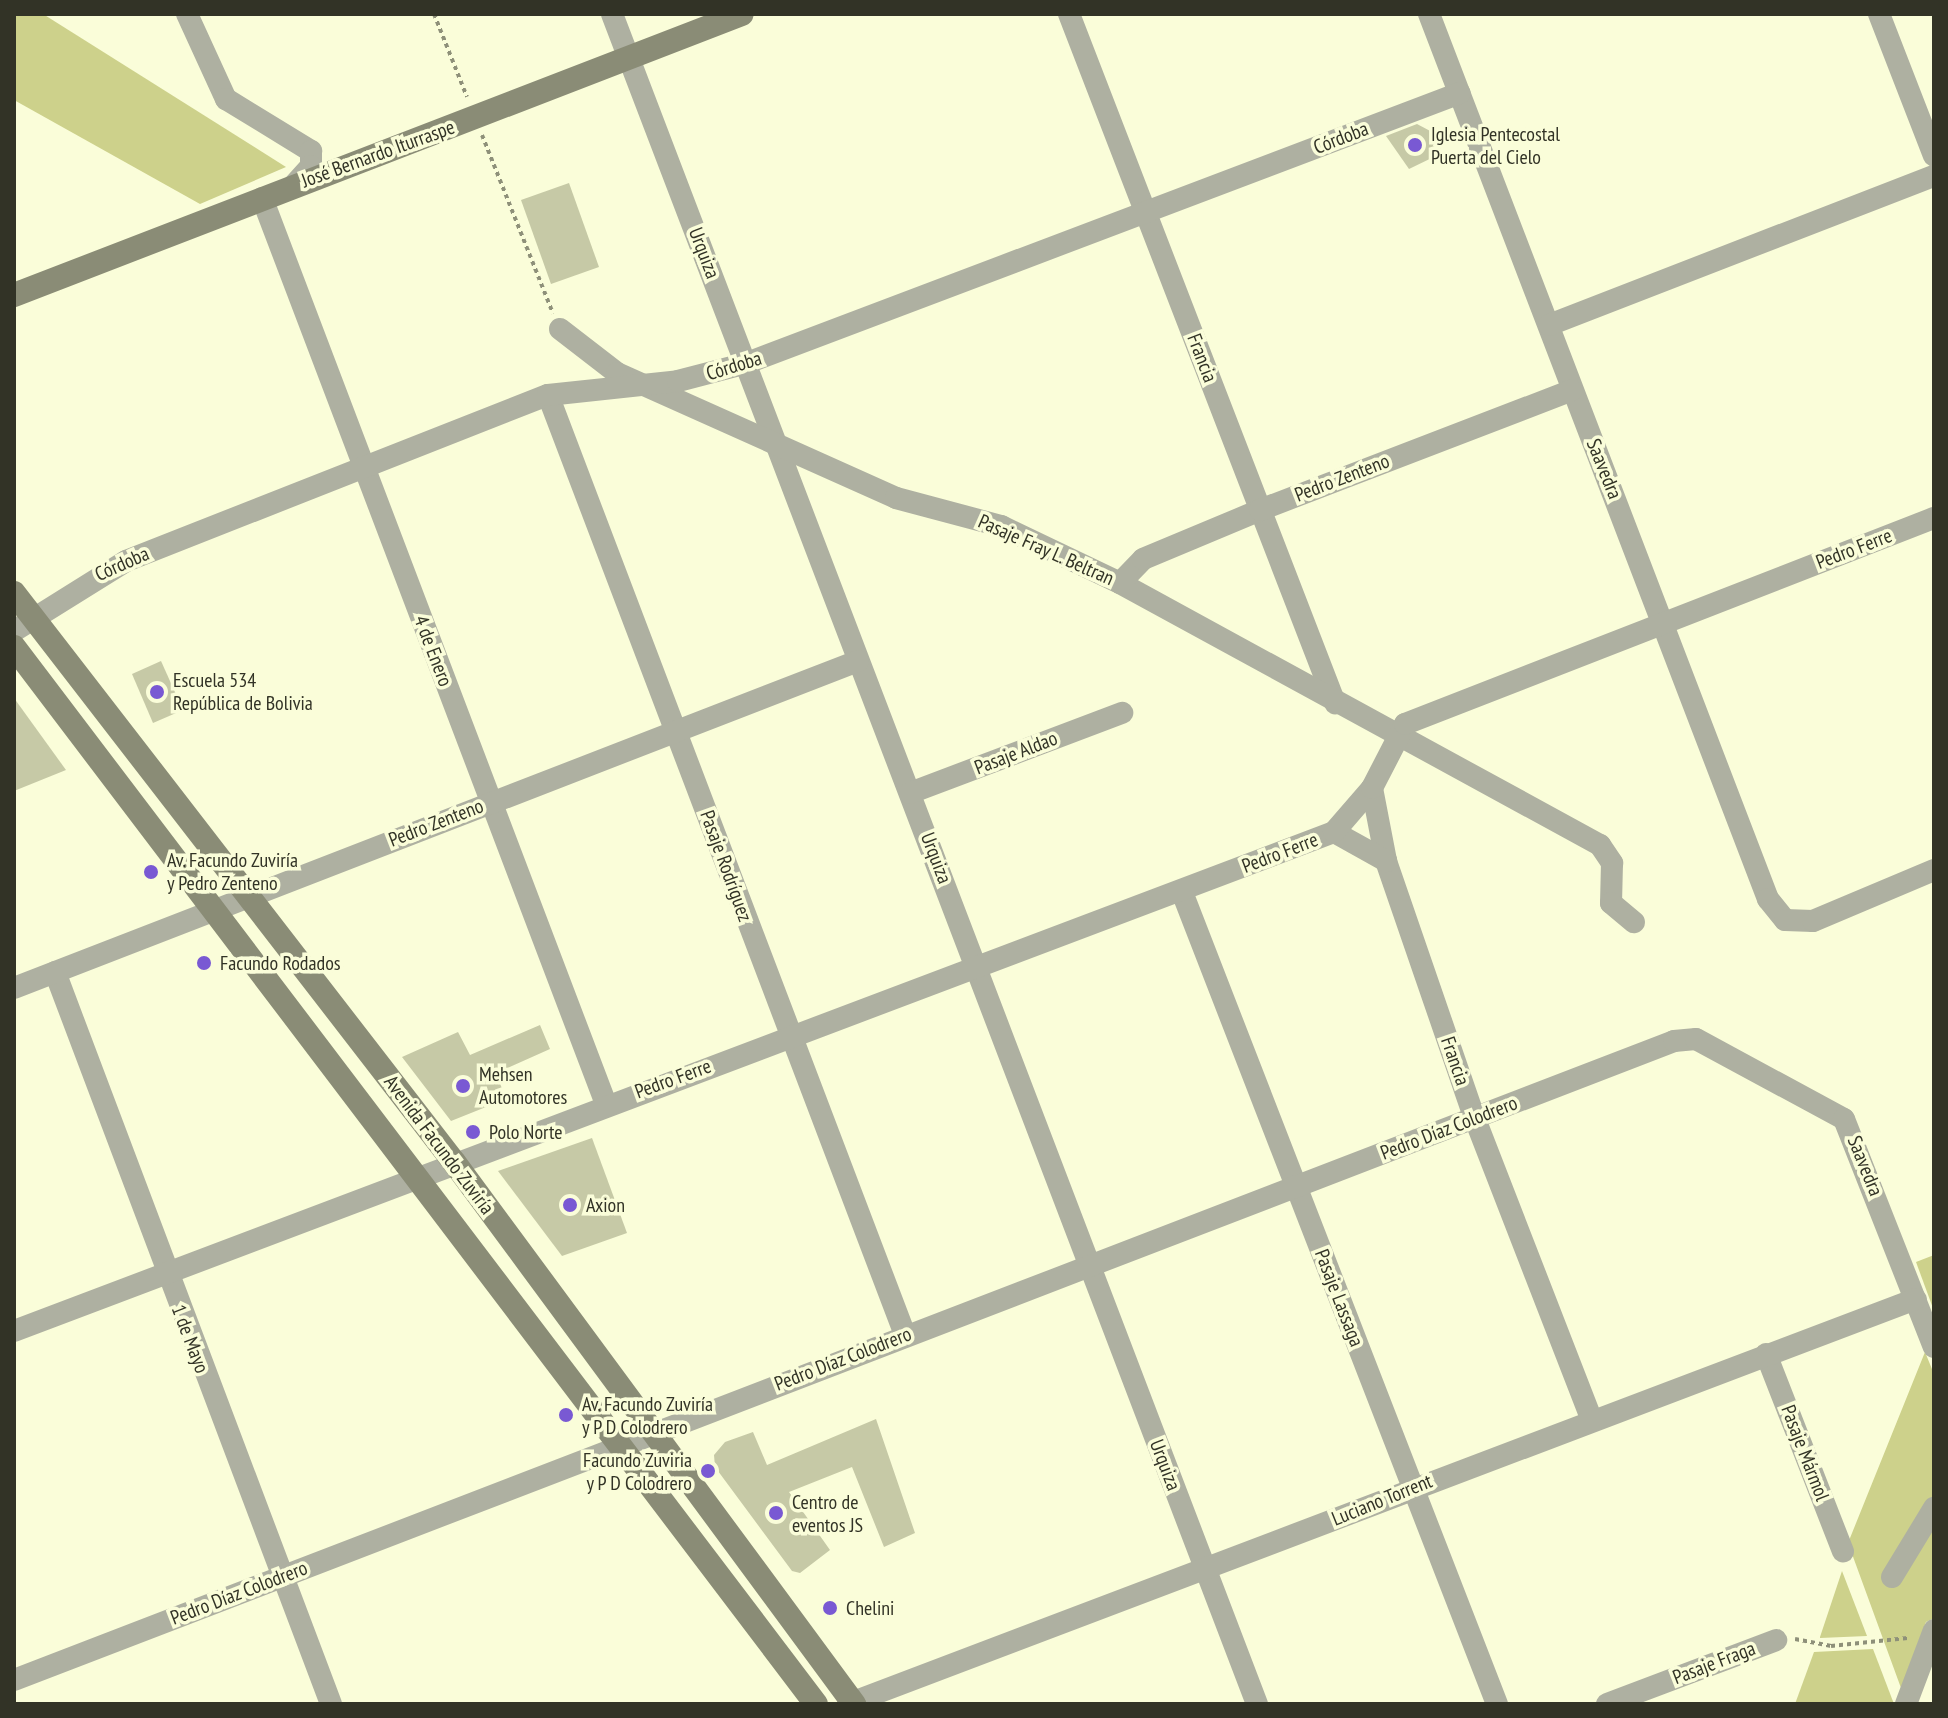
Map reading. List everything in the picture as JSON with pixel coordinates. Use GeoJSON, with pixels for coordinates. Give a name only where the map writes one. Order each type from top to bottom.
{"type":"FeatureCollection","features":[{"type":"Feature","properties":{"kind":"main road","name":"José Bernardo Iturraspe"},"geometry":{"type":"LineString","coordinates":[[14,295],[742,14]]}},
{"type":"Feature","properties":{"kind":"main road","name":"Avenida Facundo Zuviría"},"geometry":{"type":"LineString","coordinates":[[14,593],[24,624],[248,896],[454,1162],[852,1703]]}},
{"type":"Feature","properties":{"kind":"main road","name":"Avenida Facundo Zuviría"},"geometry":{"type":"LineString","coordinates":[[14,647],[421,1175],[816,1704]]}},
{"type":"Feature","properties":{"kind":"street"},"geometry":{"type":"LineString","coordinates":[[187,14],[226,99],[311,151],[311,166],[293,186]]}},
{"type":"Feature","properties":{"kind":"street","name":"Urquiza"},"geometry":{"type":"LineString","coordinates":[[612,14],[977,966],[1088,1268],[1257,1704]]}},
{"type":"Feature","properties":{"kind":"street","name":"Francia"},"geometry":{"type":"LineString","coordinates":[[1069,14],[1335,703]]}},
{"type":"Feature","properties":{"kind":"street"},"geometry":{"type":"LineString","coordinates":[[1879,14],[1934,156]]}},
{"type":"Feature","properties":{"kind":"street","name":"Saavedra"},"geometry":{"type":"LineString","coordinates":[[1434,15],[1460,93],[1572,390],[1665,623],[1768,899],[1785,920],[1813,921],[1934,870]]}},
{"type":"Feature","properties":{"kind":"street","name":"Córdoba"},"geometry":{"type":"LineString","coordinates":[[24,624],[126,561],[548,395],[645,381],[678,381],[747,363],[1460,93]]}},
{"type":"Feature","properties":{"kind":"street"},"geometry":{"type":"LineString","coordinates":[[1549,325],[1934,176]]}},
{"type":"Feature","properties":{"kind":"street","name":"4 de Enero"},"geometry":{"type":"LineString","coordinates":[[262,198],[606,1104]]}},
{"type":"Feature","properties":{"kind":"street","name":"Pasaje Fray L. Beltran"},"geometry":{"type":"LineString","coordinates":[[560,329],[593,359],[896,498],[1001,526],[1120,583],[1396,734],[1609,852],[1606,892],[1634,922]]}},
{"type":"Feature","properties":{"kind":"street","name":"Pedro Zenteno"},"geometry":{"type":"LineString","coordinates":[[1120,583],[1143,559],[1260,510],[1572,390]]}},
{"type":"Feature","properties":{"kind":"street","name":"Pasaje Rodríguez"},"geometry":{"type":"LineString","coordinates":[[548,395],[905,1335]]}},
{"type":"Feature","properties":{"kind":"street","name":"Pedro Ferre"},"geometry":{"type":"LineString","coordinates":[[14,1331],[164,1271],[1182,892],[1334,832],[1372,788],[1396,734],[1416,718],[1934,518]]}},
{"type":"Feature","properties":{"kind":"street","name":"Pedro Zenteno"},"geometry":{"type":"LineString","coordinates":[[14,988],[858,661]]}},
{"type":"Feature","properties":{"kind":"street","name":"Pasaje Aldao"},"geometry":{"type":"LineString","coordinates":[[910,793],[1122,713]]}},
{"type":"Feature","properties":{"kind":"street","name":"Francia"},"geometry":{"type":"LineString","coordinates":[[1372,788],[1386,861],[1475,1119],[1591,1418]]}},
{"type":"Feature","properties":{"kind":"street","name":"Pedro Ferre"},"geometry":{"type":"LineString","coordinates":[[1334,832],[1386,861]]}},
{"type":"Feature","properties":{"kind":"street","name":"Pasaje Lassaga"},"geometry":{"type":"LineString","coordinates":[[1182,892],[1497,1704]]}},
{"type":"Feature","properties":{"kind":"street","name":"1 de Mayo"},"geometry":{"type":"LineString","coordinates":[[55,972],[164,1271],[331,1704]]}},
{"type":"Feature","properties":{"kind":"street","name":"Saavedra"},"geometry":{"type":"LineString","coordinates":[[1674,1041],[1696,1039],[1844,1119],[1934,1347]]}},
{"type":"Feature","properties":{"kind":"street","name":"Pedro Díaz Colodrero"},"geometry":{"type":"LineString","coordinates":[[14,1680],[651,1431],[1088,1268],[1674,1041]]}},
{"type":"Feature","properties":{"kind":"street","name":"Luciano Torrent"},"geometry":{"type":"LineString","coordinates":[[852,1703],[1206,1570],[1591,1418],[1916,1299]]}},
{"type":"Feature","properties":{"kind":"street","name":"Pasaje Mármol"},"geometry":{"type":"LineString","coordinates":[[1766,1354],[1843,1552]]}},
{"type":"Feature","properties":{"kind":"street"},"geometry":{"type":"LineString","coordinates":[[1892,1577],[1934,1508]]}},
{"type":"Feature","properties":{"kind":"street"},"geometry":{"type":"LineString","coordinates":[[1906,1704],[1934,1630]]}},
{"type":"Feature","properties":{"kind":"street","name":"Pasaje Fraga"},"geometry":{"type":"LineString","coordinates":[[1607,1704],[1776,1640]]}},
{"type":"Feature","properties":{"kind":"path"},"geometry":{"type":"LineString","coordinates":[[434,14],[560,329]]}},
{"type":"Feature","properties":{"kind":"path"},"geometry":{"type":"LineString","coordinates":[[1776,1640],[1831,1646],[1934,1630]]}},
{"type":"Feature","properties":{"kind":"green space"},"geometry":{"type":"Polygon","coordinates":[[[14,14],[43,14],[286,167],[200,204],[14,100],[14,14]]]}},
{"type":"Feature","properties":{"kind":"green space"},"geometry":{"type":"Polygon","coordinates":[[[1934,1255],[1934,1311],[1916,1262],[1934,1255]]]}},
{"type":"Feature","properties":{"kind":"green space"},"geometry":{"type":"Polygon","coordinates":[[[1925,1352],[1934,1374],[1934,1618],[1926,1622],[1901,1688],[1848,1543],[1925,1352]]]}},
{"type":"Feature","properties":{"kind":"green space"},"geometry":{"type":"Polygon","coordinates":[[[1842,1571],[1867,1636],[1820,1638],[1820,1637],[1842,1571]]]}},
{"type":"Feature","properties":{"kind":"green space"},"geometry":{"type":"Polygon","coordinates":[[[1873,1649],[1894,1704],[1795,1704],[1814,1652],[1873,1649]]]}},
{"type":"Feature","properties":{"kind":"building","name":"Iglesia Pentecostal Puerta del Cielo"},"geometry":{"type":"Polygon","coordinates":[[[1417,124],[1434,133],[1442,153],[1409,169],[1386,136],[1417,124]]]}},
{"type":"Feature","properties":{"kind":"building"},"geometry":{"type":"Polygon","coordinates":[[[569,183],[599,267],[551,284],[521,200],[569,183]]]}},
{"type":"Feature","properties":{"kind":"building","name":"Escuela 534 República de Bolivia"},"geometry":{"type":"Polygon","coordinates":[[[161,661],[183,710],[153,723],[132,674],[161,661]]]}},
{"type":"Feature","properties":{"kind":"building"},"geometry":{"type":"Polygon","coordinates":[[[14,698],[66,770],[14,791],[14,698]]]}},
{"type":"Feature","properties":{"kind":"building","name":"Mehsen Automotores"},"geometry":{"type":"Polygon","coordinates":[[[540,1025],[550,1049],[496,1073],[506,1099],[451,1121],[402,1057],[458,1032],[470,1055],[540,1025]]]}},
{"type":"Feature","properties":{"kind":"building","name":"Axion"},"geometry":{"type":"Polygon","coordinates":[[[592,1138],[627,1233],[562,1256],[498,1171],[592,1138]]]}},
{"type":"Feature","properties":{"kind":"building","name":"Centro de eventos JS"},"geometry":{"type":"Polygon","coordinates":[[[876,1419],[915,1533],[884,1547],[852,1467],[789,1492],[830,1550],[800,1573],[792,1571],[715,1467],[714,1455],[725,1442],[753,1432],[767,1465],[876,1419]]]}},
{"type":"Feature","properties":{"kind":"place","name":"Iglesia Pentecostal Puerta del Cielo"},"geometry":{"type":"Point","coordinates":[1415,145]}},
{"type":"Feature","properties":{"kind":"place","name":"Escuela 534 República de Bolivia"},"geometry":{"type":"Point","coordinates":[157,692]}},
{"type":"Feature","properties":{"kind":"place","name":"Av. Facundo Zuviría y Pedro Zenteno"},"geometry":{"type":"Point","coordinates":[151,872]}},
{"type":"Feature","properties":{"kind":"place","name":"Facundo Rodados"},"geometry":{"type":"Point","coordinates":[204,963]}},
{"type":"Feature","properties":{"kind":"place","name":"Mehsen Automotores"},"geometry":{"type":"Point","coordinates":[463,1086]}},
{"type":"Feature","properties":{"kind":"place","name":"Polo Norte"},"geometry":{"type":"Point","coordinates":[473,1132]}},
{"type":"Feature","properties":{"kind":"place","name":"Axion"},"geometry":{"type":"Point","coordinates":[570,1205]}},
{"type":"Feature","properties":{"kind":"place","name":"Av. Facundo Zuviría y P D Colodrero"},"geometry":{"type":"Point","coordinates":[566,1415]}},
{"type":"Feature","properties":{"kind":"place","name":"Facundo Zuviria y P D Colodrero"},"geometry":{"type":"Point","coordinates":[708,1471]}},
{"type":"Feature","properties":{"kind":"place","name":"Centro de eventos JS"},"geometry":{"type":"Point","coordinates":[776,1513]}},
{"type":"Feature","properties":{"kind":"place","name":"Chelini"},"geometry":{"type":"Point","coordinates":[830,1608]}}]}
